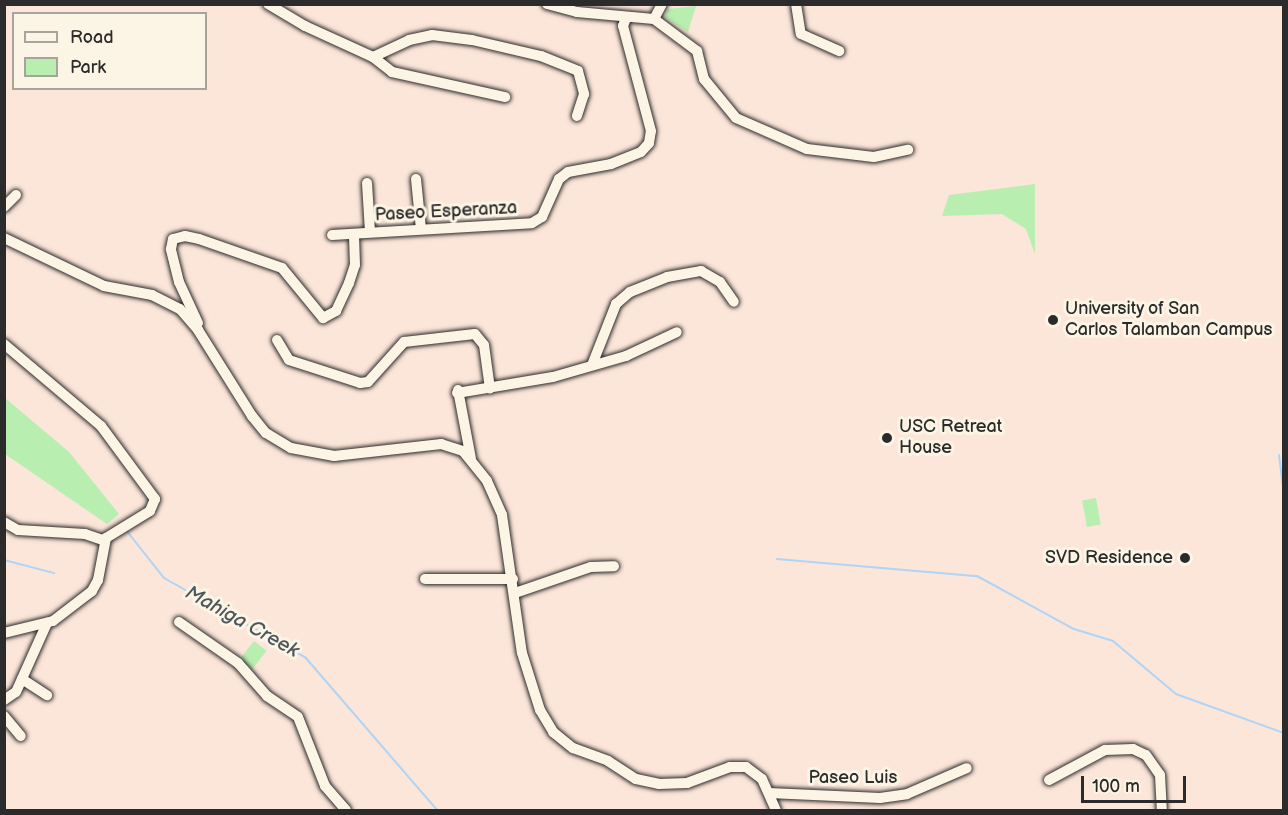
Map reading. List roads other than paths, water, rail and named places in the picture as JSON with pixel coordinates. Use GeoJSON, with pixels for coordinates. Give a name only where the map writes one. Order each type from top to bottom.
{"type":"FeatureCollection","features":[{"type":"Feature","properties":{"kind":"street"},"geometry":{"type":"LineString","coordinates":[[268,4],[304,26],[373,57],[400,75],[505,97]]}},
{"type":"Feature","properties":{"kind":"street"},"geometry":{"type":"LineString","coordinates":[[547,4],[626,18],[632,15],[654,20],[697,51],[704,79],[736,118],[825,154],[874,157],[908,150]]}},
{"type":"Feature","properties":{"kind":"street"},"geometry":{"type":"LineString","coordinates":[[654,20],[662,4]]}},
{"type":"Feature","properties":{"kind":"street"},"geometry":{"type":"LineString","coordinates":[[796,4],[801,34],[839,51]]}},
{"type":"Feature","properties":{"kind":"street","name":"Paseo Esperanza"},"geometry":{"type":"LineString","coordinates":[[332,234],[354,235],[370,232],[532,223],[542,217],[559,179],[568,172],[611,164],[641,152],[649,143],[651,131],[622,26],[626,18]]}},
{"type":"Feature","properties":{"kind":"street"},"geometry":{"type":"LineString","coordinates":[[373,57],[409,40],[432,35],[472,40],[541,56],[578,71],[584,94],[577,116]]}},
{"type":"Feature","properties":{"kind":"street"},"geometry":{"type":"LineString","coordinates":[[416,179],[421,229]]}},
{"type":"Feature","properties":{"kind":"street"},"geometry":{"type":"LineString","coordinates":[[367,183],[370,232]]}},
{"type":"Feature","properties":{"kind":"street"},"geometry":{"type":"LineString","coordinates":[[4,207],[16,195]]}},
{"type":"Feature","properties":{"kind":"street"},"geometry":{"type":"LineString","coordinates":[[354,235],[356,265],[336,310],[323,318],[282,268],[185,236],[173,238],[173,261],[198,330],[252,416],[266,433],[291,448],[334,456],[441,444],[457,448],[471,459]]}},
{"type":"Feature","properties":{"kind":"street"},"geometry":{"type":"LineString","coordinates":[[4,238],[104,286],[144,293],[169,302],[198,330]]}},
{"type":"Feature","properties":{"kind":"street"},"geometry":{"type":"LineString","coordinates":[[592,365],[616,304],[630,292],[667,277],[701,272],[720,282],[734,302]]}},
{"type":"Feature","properties":{"kind":"street"},"geometry":{"type":"LineString","coordinates":[[677,332],[626,356],[531,383],[457,391],[471,459],[497,502],[513,579],[522,653],[540,710],[553,732],[573,748],[608,761],[636,779],[687,783],[740,766],[754,771],[769,793],[776,810]]}},
{"type":"Feature","properties":{"kind":"street"},"geometry":{"type":"LineString","coordinates":[[277,340],[289,360],[360,383],[368,382],[404,342],[476,334],[484,345],[490,389]]}},
{"type":"Feature","properties":{"kind":"street"},"geometry":{"type":"LineString","coordinates":[[4,344],[101,426],[152,490],[154,507],[105,541],[95,587],[60,618],[4,633]]}},
{"type":"Feature","properties":{"kind":"street"},"geometry":{"type":"LineString","coordinates":[[4,522],[18,530],[85,534],[105,541]]}},
{"type":"Feature","properties":{"kind":"street"},"geometry":{"type":"LineString","coordinates":[[515,593],[591,567],[614,566]]}},
{"type":"Feature","properties":{"kind":"street"},"geometry":{"type":"LineString","coordinates":[[425,579],[513,579]]}},
{"type":"Feature","properties":{"kind":"street"},"geometry":{"type":"LineString","coordinates":[[179,622],[238,663],[267,696],[298,717],[325,786],[346,810]]}},
{"type":"Feature","properties":{"kind":"street"},"geometry":{"type":"LineString","coordinates":[[4,700],[16,692],[47,623]]}},
{"type":"Feature","properties":{"kind":"street"},"geometry":{"type":"LineString","coordinates":[[22,679],[47,695]]}},
{"type":"Feature","properties":{"kind":"street"},"geometry":{"type":"LineString","coordinates":[[4,716],[21,736]]}},
{"type":"Feature","properties":{"kind":"street"},"geometry":{"type":"LineString","coordinates":[[1049,780],[1105,750],[1134,749],[1146,755],[1160,775],[1161,810]]}},
{"type":"Feature","properties":{"kind":"street","name":"Paseo Luis"},"geometry":{"type":"LineString","coordinates":[[769,793],[880,798],[920,790],[967,768]]}},
{"type":"Feature","properties":{"kind":"waterway"},"geometry":{"type":"LineString","coordinates":[[1279,455],[1284,496]]}},
{"type":"Feature","properties":{"kind":"waterway","name":"Mahiga Creek"},"geometry":{"type":"LineString","coordinates":[[126,530],[164,578],[305,657],[437,810]]}},
{"type":"Feature","properties":{"kind":"waterway"},"geometry":{"type":"LineString","coordinates":[[777,559],[977,576],[1074,629],[1113,641],[1176,694],[1284,733]]}},
{"type":"Feature","properties":{"kind":"waterway"},"geometry":{"type":"LineString","coordinates":[[4,560],[54,573]]}},
{"type":"Feature","properties":{"kind":"place","name":"University of San Carlos Talamban Campus"},"geometry":{"type":"Point","coordinates":[1053,320]}},
{"type":"Feature","properties":{"kind":"place","name":"USC Retreat House"},"geometry":{"type":"Point","coordinates":[887,438]}},
{"type":"Feature","properties":{"kind":"place","name":"SVD Residence"},"geometry":{"type":"Point","coordinates":[1185,558]}}]}
